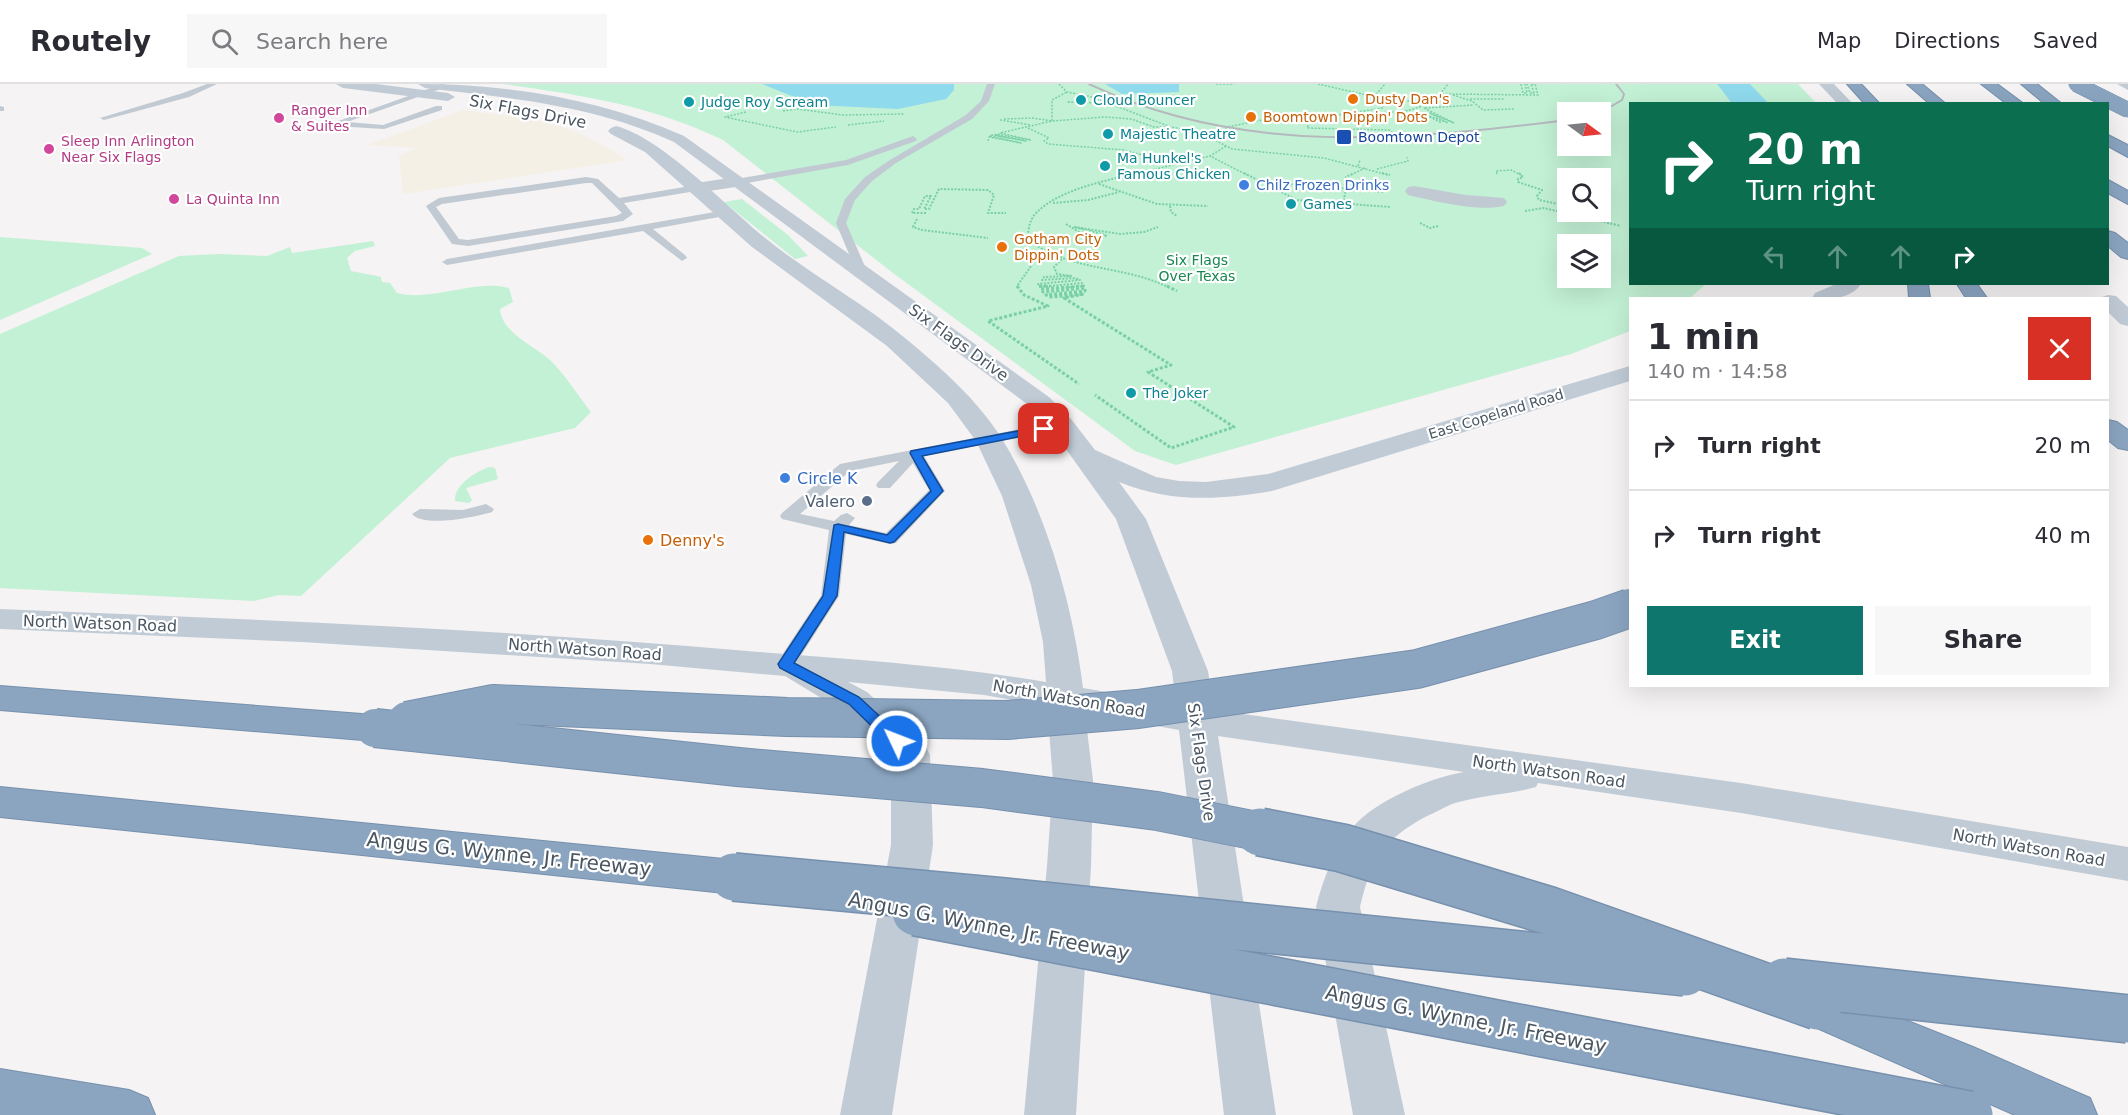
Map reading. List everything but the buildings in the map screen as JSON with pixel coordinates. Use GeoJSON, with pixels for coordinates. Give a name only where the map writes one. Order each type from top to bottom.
{"type":"FeatureCollection","features":[{"type":"Feature","properties":{"kind":"highway"},"geometry":{"type":"LineString","coordinates":[[1854,84],[1871,102]]}},
{"type":"Feature","properties":{"kind":"highway"},"geometry":{"type":"LineString","coordinates":[[1914,84],[1936,102]]}},
{"type":"Feature","properties":{"kind":"highway"},"geometry":{"type":"LineString","coordinates":[[1988,84],[2014,102]]}},
{"type":"Feature","properties":{"kind":"highway"},"geometry":{"type":"LineString","coordinates":[[2028,84],[2052,102]]}},
{"type":"Feature","properties":{"kind":"highway"},"geometry":{"type":"LineString","coordinates":[[2076,84],[2128,111]]}},
{"type":"Feature","properties":{"kind":"highway"},"geometry":{"type":"LineString","coordinates":[[2091,84],[2128,111]]}},
{"type":"Feature","properties":{"kind":"highway"},"geometry":{"type":"LineString","coordinates":[[1974,90],[1990,102]]}},
{"type":"Feature","properties":{"kind":"highway"},"geometry":{"type":"LineString","coordinates":[[2109,141],[2128,152]]}},
{"type":"Feature","properties":{"kind":"highway"},"geometry":{"type":"LineString","coordinates":[[2109,186],[2128,200]]}},
{"type":"Feature","properties":{"kind":"highway"},"geometry":{"type":"LineString","coordinates":[[2109,238],[2128,253]]}},
{"type":"Feature","properties":{"kind":"highway"},"geometry":{"type":"LineString","coordinates":[[2109,429],[2128,442]]}},
{"type":"Feature","properties":{"kind":"highway"},"geometry":{"type":"LineString","coordinates":[[375,728],[494,704],[787,717],[1007,720],[1138,709],[1418,669],[1596,620],[1629,608]]}},
{"type":"Feature","properties":{"kind":"highway"},"geometry":{"type":"LineString","coordinates":[[0,698],[375,728],[738,768],[982,788],[1157,811],[1342,848],[1550,911],[1818,1006],[1955,1063],[2071,1115]]}},
{"type":"Feature","properties":{"kind":"highway","name":"Angus G. Wynne, Jr. Freeway"},"geometry":{"type":"LineString","coordinates":[[0,801],[735,877],[1709,1067],[1969,1115]]}},
{"type":"Feature","properties":{"kind":"highway"},"geometry":{"type":"LineString","coordinates":[[735,877],[1052,906],[2128,1019]]}},
{"type":"Feature","properties":{"kind":"highway"},"geometry":{"type":"LineString","coordinates":[[0,1093],[129,1115]]}},
{"type":"Feature","properties":{"kind":"street","name":"Six Flags Drive"},"geometry":{"type":"LineString","coordinates":[[342,84],[423,89],[562,114],[612,129],[639,141],[759,243],[896,341],[957,398],[988,441],[1017,496],[1047,585],[1060,642],[1073,780],[1069,866],[1050,1115]]}},
{"type":"Feature","properties":{"kind":"street"},"geometry":{"type":"LineString","coordinates":[[1826,84],[1846,102]]}},
{"type":"Feature","properties":{"kind":"street","name":"Six Flags Drive"},"geometry":{"type":"LineString","coordinates":[[423,89],[445,86],[533,97],[604,111],[645,123],[679,139],[981,357],[1040,402],[1062,425],[1131,519],[1190,671],[1250,1115]]}},
{"type":"Feature","properties":{"kind":"street"},"geometry":{"type":"LineString","coordinates":[[562,114],[604,111]]}},
{"type":"Feature","properties":{"kind":"street"},"geometry":{"type":"LineString","coordinates":[[696,188],[736,182]]}},
{"type":"Feature","properties":{"kind":"street"},"geometry":{"type":"LineString","coordinates":[[1414,193],[1443,194],[1467,202],[1486,189],[1447,186],[1443,189],[1443,194]]}},
{"type":"Feature","properties":{"kind":"street"},"geometry":{"type":"LineString","coordinates":[[1825,297],[1849,285]]}},
{"type":"Feature","properties":{"kind":"street","name":"East Copeland Road"},"geometry":{"type":"LineString","coordinates":[[1083,455],[1123,475],[1166,488],[1226,489],[1272,482],[1629,373]]}},
{"type":"Feature","properties":{"kind":"street","name":"North Watson Road"},"geometry":{"type":"LineString","coordinates":[[0,619],[302,632],[650,653],[984,683],[1064,695],[1196,720],[1741,798],[2128,864]]}},
{"type":"Feature","properties":{"kind":"street"},"geometry":{"type":"LineString","coordinates":[[786,664],[854,701],[911,755],[912,844],[866,1115]]}},
{"type":"Feature","properties":{"kind":"street"},"geometry":{"type":"LineString","coordinates":[[1379,1115],[1338,907],[1346,875],[1368,837],[1398,813],[1448,789],[1553,771]]}},
{"type":"Feature","properties":{"kind":"lane"},"geometry":{"type":"LineString","coordinates":[[104,118],[186,95],[213,84]]}},
{"type":"Feature","properties":{"kind":"lane"},"geometry":{"type":"LineString","coordinates":[[861,271],[842,224],[850,199],[862,185],[883,168],[946,131],[980,107],[988,95],[991,84]]}},
{"type":"Feature","properties":{"kind":"lane"},"geometry":{"type":"LineString","coordinates":[[334,124],[396,103],[423,89]]}},
{"type":"Feature","properties":{"kind":"lane"},"geometry":{"type":"LineString","coordinates":[[366,104],[377,101],[396,103]]}},
{"type":"Feature","properties":{"kind":"lane"},"geometry":{"type":"LineString","coordinates":[[351,109],[328,116],[334,124],[384,127],[439,108]]}},
{"type":"Feature","properties":{"kind":"lane"},"geometry":{"type":"LineString","coordinates":[[736,182],[848,162],[919,137],[946,131]]}},
{"type":"Feature","properties":{"kind":"lane"},"geometry":{"type":"LineString","coordinates":[[586,180],[594,180],[617,201],[628,214],[619,219],[468,243],[456,242],[431,206],[439,201],[586,180]]}},
{"type":"Feature","properties":{"kind":"lane"},"geometry":{"type":"LineString","coordinates":[[617,201],[696,188]]}},
{"type":"Feature","properties":{"kind":"lane"},"geometry":{"type":"LineString","coordinates":[[447,262],[726,213]]}},
{"type":"Feature","properties":{"kind":"lane"},"geometry":{"type":"LineString","coordinates":[[645,227],[682,258]]}},
{"type":"Feature","properties":{"kind":"lane"},"geometry":{"type":"LineString","coordinates":[[915,453],[937,491],[890,539],[843,522],[788,516],[845,467],[915,453],[988,441],[1062,425]]}},
{"type":"Feature","properties":{"kind":"lane"},"geometry":{"type":"LineString","coordinates":[[884,485],[915,453]]}},
{"type":"Feature","properties":{"kind":"lane"},"geometry":{"type":"LineString","coordinates":[[420,514],[464,515],[486,509]]}},
{"type":"Feature","properties":{"kind":"lane"},"geometry":{"type":"LineString","coordinates":[[786,664],[830,596],[843,522]]}},
{"type":"Feature","properties":{"kind":"path"},"geometry":{"type":"LineString","coordinates":[[1059,84],[1067,92],[1092,97],[1171,127]]}},
{"type":"Feature","properties":{"kind":"path"},"geometry":{"type":"LineString","coordinates":[[1216,84],[1234,84]]}},
{"type":"Feature","properties":{"kind":"path"},"geometry":{"type":"LineString","coordinates":[[1318,84],[1383,101],[1433,101]]}},
{"type":"Feature","properties":{"kind":"path"},"geometry":{"type":"LineString","coordinates":[[1374,97],[1385,84]]}},
{"type":"Feature","properties":{"kind":"path"},"geometry":{"type":"LineString","coordinates":[[1424,108],[1442,94],[1448,84]]}},
{"type":"Feature","properties":{"kind":"path"},"geometry":{"type":"LineString","coordinates":[[1521,84],[1523,93],[1527,93],[1526,84]]}},
{"type":"Feature","properties":{"kind":"path"},"geometry":{"type":"LineString","coordinates":[[1442,94],[1538,95],[1535,84],[1531,84],[1534,93],[1530,93],[1526,84]]}},
{"type":"Feature","properties":{"kind":"path"},"geometry":{"type":"LineString","coordinates":[[1052,121],[1052,100],[1067,92]]}},
{"type":"Feature","properties":{"kind":"path"},"geometry":{"type":"LineString","coordinates":[[1442,94],[1464,97],[1483,110],[1514,109]]}},
{"type":"Feature","properties":{"kind":"path"},"geometry":{"type":"LineString","coordinates":[[1470,99],[1505,99]]}},
{"type":"Feature","properties":{"kind":"path"},"geometry":{"type":"LineString","coordinates":[[1210,156],[1297,200],[1390,207],[1413,200],[1416,185],[1376,170],[1324,158],[1232,149],[1213,139],[1227,127],[1262,120],[1311,119],[1359,113],[1383,108],[1383,101]]}},
{"type":"Feature","properties":{"kind":"path"},"geometry":{"type":"LineString","coordinates":[[1087,103],[1067,102],[1101,103]]}},
{"type":"Feature","properties":{"kind":"path"},"geometry":{"type":"LineString","coordinates":[[1359,113],[1409,112],[1424,108],[1475,105]]}},
{"type":"Feature","properties":{"kind":"path"},"geometry":{"type":"LineString","coordinates":[[783,111],[791,108],[844,115],[874,112]]}},
{"type":"Feature","properties":{"kind":"path"},"geometry":{"type":"LineString","coordinates":[[1424,108],[1454,123],[1433,113],[1430,113],[1448,123],[1424,114],[1442,123]]}},
{"type":"Feature","properties":{"kind":"path"},"geometry":{"type":"LineString","coordinates":[[746,112],[725,117],[797,132],[836,127]]}},
{"type":"Feature","properties":{"kind":"path"},"geometry":{"type":"LineString","coordinates":[[988,141],[989,137],[1021,143],[990,136],[1026,141],[995,135],[1031,140],[1000,133],[1052,121],[1105,117],[1131,119],[1154,127],[1171,127],[1218,135]]}},
{"type":"Feature","properties":{"kind":"path"},"geometry":{"type":"LineString","coordinates":[[1035,126],[997,119],[1033,118],[1052,121]]}},
{"type":"Feature","properties":{"kind":"path"},"geometry":{"type":"LineString","coordinates":[[1311,119],[1306,128],[1389,130],[1393,133]]}},
{"type":"Feature","properties":{"kind":"path"},"geometry":{"type":"LineString","coordinates":[[1028,128],[1046,135],[1048,138],[1044,141],[1048,144],[1124,150],[1176,164]]}},
{"type":"Feature","properties":{"kind":"path"},"geometry":{"type":"LineString","coordinates":[[984,137],[1018,130]]}},
{"type":"Feature","properties":{"kind":"path"},"geometry":{"type":"LineString","coordinates":[[1177,291],[1161,281],[1062,259],[1041,252],[1028,240],[1028,228],[1035,214],[1048,203],[1070,192],[1210,156],[1226,146]]}},
{"type":"Feature","properties":{"kind":"path"},"geometry":{"type":"LineString","coordinates":[[1376,170],[1408,161],[1407,157]]}},
{"type":"Feature","properties":{"kind":"path"},"geometry":{"type":"LineString","coordinates":[[1358,166],[1360,160]]}},
{"type":"Feature","properties":{"kind":"path"},"geometry":{"type":"LineString","coordinates":[[1343,204],[1346,177],[1366,167]]}},
{"type":"Feature","properties":{"kind":"path"},"geometry":{"type":"LineString","coordinates":[[1262,182],[1414,193]]}},
{"type":"Feature","properties":{"kind":"path"},"geometry":{"type":"LineString","coordinates":[[1098,184],[1149,202],[1170,206],[1190,203],[1208,206]]}},
{"type":"Feature","properties":{"kind":"path"},"geometry":{"type":"LineString","coordinates":[[926,213],[912,213],[914,208],[919,209],[925,196],[931,196],[924,209],[929,209],[939,189],[949,189],[988,190],[994,195],[988,213],[1006,213]]}},
{"type":"Feature","properties":{"kind":"path"},"geometry":{"type":"LineString","coordinates":[[1048,203],[1088,200],[1120,192]]}},
{"type":"Feature","properties":{"kind":"path"},"geometry":{"type":"LineString","coordinates":[[1170,206],[1171,213],[1177,216]]}},
{"type":"Feature","properties":{"kind":"path"},"geometry":{"type":"LineString","coordinates":[[917,219],[913,227],[928,234],[968,234],[988,238]]}},
{"type":"Feature","properties":{"kind":"path"},"geometry":{"type":"LineString","coordinates":[[1066,224],[1079,232],[1104,237],[1106,235],[1082,231],[1074,227],[1078,226],[1098,233],[1124,234],[1158,226]]}},
{"type":"Feature","properties":{"kind":"path"},"geometry":{"type":"LineString","coordinates":[[1041,252],[1017,286],[1024,295],[1048,306],[988,321],[1079,384]]}},
{"type":"Feature","properties":{"kind":"path"},"geometry":{"type":"LineString","coordinates":[[1062,259],[1054,267],[1057,274],[1071,276],[1044,277],[1042,280],[1075,278],[1080,280],[1038,284],[1040,287],[1082,283],[1084,286],[1041,290],[1043,292],[1085,288],[1085,291],[1046,295],[1051,297],[1083,294],[1083,296],[1064,298],[1171,365],[1148,372],[1234,427],[1171,448],[1095,396]]}},
{"type":"Feature","properties":{"kind":"green space","name":"Six Flags Over Texas"},"geometry":{"type":"Polygon","coordinates":[[[503,84],[1798,84],[1815,102],[1629,102],[1629,285],[1705,285],[1691,297],[1629,297],[1629,331],[1571,354],[1176,465],[1135,451],[893,273],[723,140],[669,118],[615,103],[503,84]]]}},
{"type":"Feature","properties":{"kind":"green space"},"geometry":{"type":"Polygon","coordinates":[[[742,199],[788,235],[808,256],[795,259],[724,202],[742,199]]]}},
{"type":"Feature","properties":{"kind":"green space"},"geometry":{"type":"Polygon","coordinates":[[[0,237],[142,248],[152,254],[0,320],[0,237]]]}},
{"type":"Feature","properties":{"kind":"green space"},"geometry":{"type":"Polygon","coordinates":[[[373,241],[375,246],[355,251],[347,258],[351,271],[381,277],[382,282],[390,283],[397,293],[425,295],[481,286],[509,288],[513,302],[500,309],[507,326],[554,364],[591,412],[575,428],[450,458],[301,596],[279,595],[254,601],[0,588],[0,334],[179,256],[220,254],[267,256],[290,247],[292,253],[373,241]]]}},
{"type":"Feature","properties":{"kind":"green space"},"geometry":{"type":"Polygon","coordinates":[[[490,467],[495,468],[498,479],[466,488],[472,500],[469,503],[455,501],[462,484],[473,475],[490,467]]]}},
{"type":"Feature","properties":{"kind":"sand"},"geometry":{"type":"Polygon","coordinates":[[[463,110],[505,114],[568,129],[596,141],[625,159],[403,194],[399,156],[415,148],[367,145],[463,110]]]}},
{"type":"Feature","properties":{"kind":"water"},"geometry":{"type":"Polygon","coordinates":[[[762,84],[954,84],[954,90],[946,99],[898,109],[814,105],[762,84]]]}},
{"type":"Feature","properties":{"kind":"water"},"geometry":{"type":"Polygon","coordinates":[[[1105,84],[1179,84],[1179,92],[1122,94],[1105,84]]]}},
{"type":"Feature","properties":{"kind":"water"},"geometry":{"type":"Polygon","coordinates":[[[1717,84],[1750,84],[1767,102],[1731,102],[1717,84]]]}},
{"type":"Feature","properties":{"kind":"railway"},"geometry":{"type":"LineString","coordinates":[[1089,84],[1147,107],[1206,123],[1265,133],[1325,137],[1385,137],[1557,121]]}},
{"type":"Feature","properties":{"kind":"railway"},"geometry":{"type":"LineString","coordinates":[[1611,106],[1622,100],[1624,94],[1616,84]]}},
{"type":"Feature","properties":{"kind":"place","name":"Dusty Dan's"},"geometry":{"type":"Point","coordinates":[1353,99]}},
{"type":"Feature","properties":{"kind":"place","name":"Cloud Bouncer"},"geometry":{"type":"Point","coordinates":[1081,100]}},
{"type":"Feature","properties":{"kind":"place","name":"Judge Roy Scream"},"geometry":{"type":"Point","coordinates":[689,102]}},
{"type":"Feature","properties":{"kind":"place","name":"Boomtown Dippin' Dots"},"geometry":{"type":"Point","coordinates":[1251,117]}},
{"type":"Feature","properties":{"kind":"place","name":"Ranger Inn & Suites"},"geometry":{"type":"Point","coordinates":[279,118]}},
{"type":"Feature","properties":{"kind":"place","name":"Majestic Theatre"},"geometry":{"type":"Point","coordinates":[1108,134]}},
{"type":"Feature","properties":{"kind":"place","name":"Boomtown Depot"},"geometry":{"type":"Point","coordinates":[1344,137]}},
{"type":"Feature","properties":{"kind":"place","name":"Sleep Inn Arlington Near Six Flags"},"geometry":{"type":"Point","coordinates":[49,149]}},
{"type":"Feature","properties":{"kind":"place","name":"Ma Hunkel's Famous Chicken"},"geometry":{"type":"Point","coordinates":[1105,166]}},
{"type":"Feature","properties":{"kind":"place","name":"Chilz Frozen Drinks"},"geometry":{"type":"Point","coordinates":[1244,185]}},
{"type":"Feature","properties":{"kind":"place","name":"La Quinta Inn"},"geometry":{"type":"Point","coordinates":[174,199]}},
{"type":"Feature","properties":{"kind":"place","name":"Games"},"geometry":{"type":"Point","coordinates":[1291,204]}},
{"type":"Feature","properties":{"kind":"place","name":"Gotham City Dippin' Dots"},"geometry":{"type":"Point","coordinates":[1002,247]}},
{"type":"Feature","properties":{"kind":"place","name":"The Joker"},"geometry":{"type":"Point","coordinates":[1131,393]}},
{"type":"Feature","properties":{"kind":"place","name":"Circle K"},"geometry":{"type":"Point","coordinates":[785,478]}},
{"type":"Feature","properties":{"kind":"place","name":"Valero"},"geometry":{"type":"Point","coordinates":[867,501]}},
{"type":"Feature","properties":{"kind":"place","name":"Denny's"},"geometry":{"type":"Point","coordinates":[648,540]}},
{"type":"Feature","properties":{"kind":"route"},"geometry":{"type":"LineString","coordinates":[[897,741],[854,701],[786,664],[830,596],[838,527],[890,539],[937,491],[915,453],[1044,429]]}}]}
